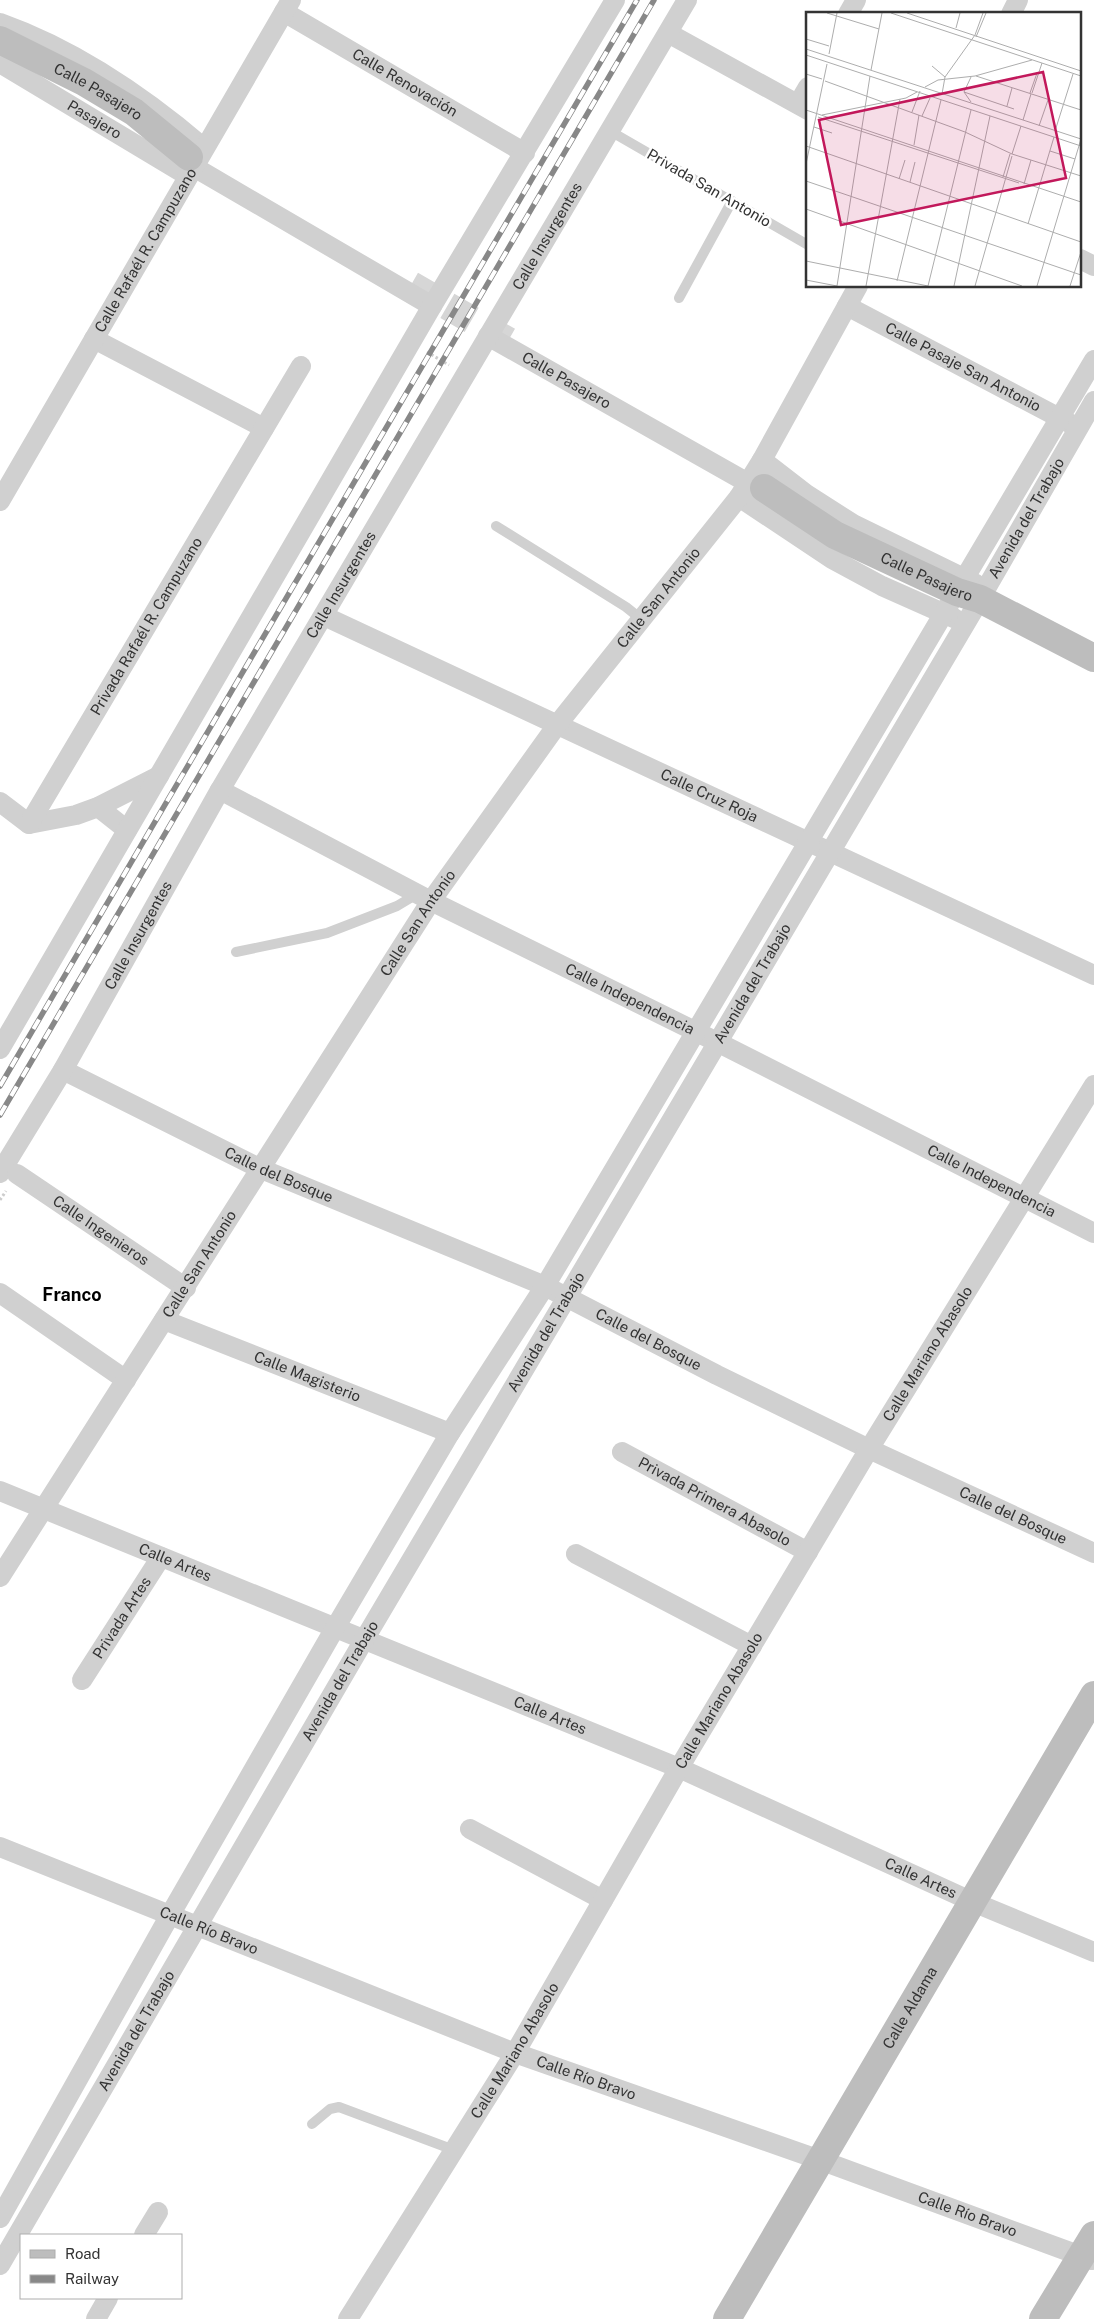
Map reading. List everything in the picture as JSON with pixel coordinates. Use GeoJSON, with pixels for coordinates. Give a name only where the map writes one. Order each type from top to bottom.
{"type":"FeatureCollection","features":[{"type":"Feature","properties":{"kind":"street","name":"Calle Insurgentes"},"geometry":{"type":"LineString","coordinates":[[8,1174],[63,1070],[220,790],[688,0]]}},
{"type":"Feature","properties":{"kind":"street"},"geometry":{"type":"LineString","coordinates":[[849,12],[856,0]]}},
{"type":"Feature","properties":{"kind":"street"},"geometry":{"type":"LineString","coordinates":[[1012,12],[1018,0]]}},
{"type":"Feature","properties":{"kind":"street"},"geometry":{"type":"LineString","coordinates":[[1,1045],[160,776],[432,306],[525,153],[611,2]]}},
{"type":"Feature","properties":{"kind":"street","name":"Calle Renovación"},"geometry":{"type":"LineString","coordinates":[[287,6],[525,153]]}},
{"type":"Feature","properties":{"kind":"street","name":"Calle Rafaél R. Campuzano"},"geometry":{"type":"LineString","coordinates":[[0,501],[194,162],[287,6]]}},
{"type":"Feature","properties":{"kind":"street"},"geometry":{"type":"LineString","coordinates":[[0,23],[46,42],[89,64],[129,89],[168,117],[194,162]]}},
{"type":"Feature","properties":{"kind":"street"},"geometry":{"type":"LineString","coordinates":[[668,33],[805,100]]}},
{"type":"Feature","properties":{"kind":"street","name":"Calle Pasajero"},"geometry":{"type":"LineString","coordinates":[[0,40],[84,82],[134,112],[194,162],[432,306]]}},
{"type":"Feature","properties":{"kind":"street","name":"Pasajero"},"geometry":{"type":"LineString","coordinates":[[0,63],[194,162]]}},
{"type":"Feature","properties":{"kind":"street"},"geometry":{"type":"LineString","coordinates":[[1082,260],[1094,266]]}},
{"type":"Feature","properties":{"kind":"street","name":"Calle San Antonio"},"geometry":{"type":"LineString","coordinates":[[0,1577],[186,1288],[424,898],[641,619],[750,489],[762,460],[857,288]]}},
{"type":"Feature","properties":{"kind":"street","name":"Calle Pasaje San Antonio"},"geometry":{"type":"LineString","coordinates":[[847,306],[1078,428]]}},
{"type":"Feature","properties":{"kind":"street","name":"Calle Pasajero"},"geometry":{"type":"LineString","coordinates":[[488,336],[750,489],[835,535],[966,594],[1094,658]]}},
{"type":"Feature","properties":{"kind":"street"},"geometry":{"type":"LineString","coordinates":[[94,339],[264,428]]}},
{"type":"Feature","properties":{"kind":"street","name":"Avenida del Trabajo"},"geometry":{"type":"LineString","coordinates":[[0,2265],[364,1640],[965,624],[966,594],[1060,418],[1094,360]]}},
{"type":"Feature","properties":{"kind":"street","name":"Privada Rafaél R. Campuzano"},"geometry":{"type":"LineString","coordinates":[[30,824],[301,366]]}},
{"type":"Feature","properties":{"kind":"street","name":"Avenida del Trabajo"},"geometry":{"type":"LineString","coordinates":[[0,2218],[170,1915],[450,1433],[545,1286],[809,842],[966,594],[1078,428],[1094,401]]}},
{"type":"Feature","properties":{"kind":"street"},"geometry":{"type":"LineString","coordinates":[[762,460],[806,494],[853,524],[902,550],[966,594],[965,624]]}},
{"type":"Feature","properties":{"kind":"street","name":"Calle Cruz Roja"},"geometry":{"type":"LineString","coordinates":[[324,616],[1094,975]]}},
{"type":"Feature","properties":{"kind":"street"},"geometry":{"type":"LineString","coordinates":[[0,802],[30,824],[76,815],[98,807],[160,776]]}},
{"type":"Feature","properties":{"kind":"street","name":"Calle Independencia"},"geometry":{"type":"LineString","coordinates":[[220,790],[424,898],[696,1031],[1094,1233]]}},
{"type":"Feature","properties":{"kind":"street"},"geometry":{"type":"LineString","coordinates":[[98,807],[127,830]]}},
{"type":"Feature","properties":{"kind":"street","name":"Calle del Bosque"},"geometry":{"type":"LineString","coordinates":[[63,1070],[259,1168],[545,1286],[869,1449],[1094,1553]]}},
{"type":"Feature","properties":{"kind":"street","name":"Calle Mariano Abasolo"},"geometry":{"type":"LineString","coordinates":[[348,2319],[515,2053],[679,1768],[869,1449],[1094,1085]]}},
{"type":"Feature","properties":{"kind":"street","name":"Calle Ingenieros"},"geometry":{"type":"LineString","coordinates":[[8,1174],[186,1288]]}},
{"type":"Feature","properties":{"kind":"street"},"geometry":{"type":"LineString","coordinates":[[0,1293],[126,1380]]}},
{"type":"Feature","properties":{"kind":"street","name":"Calle Magisterio"},"geometry":{"type":"LineString","coordinates":[[164,1320],[450,1433]]}},
{"type":"Feature","properties":{"kind":"street","name":"Privada Primera Abasolo"},"geometry":{"type":"LineString","coordinates":[[622,1452],[808,1552]]}},
{"type":"Feature","properties":{"kind":"street","name":"Calle Artes"},"geometry":{"type":"LineString","coordinates":[[0,1491],[679,1768],[973,1902],[1094,1952]]}},
{"type":"Feature","properties":{"kind":"street"},"geometry":{"type":"LineString","coordinates":[[576,1554],[752,1646]]}},
{"type":"Feature","properties":{"kind":"street","name":"Privada Artes"},"geometry":{"type":"LineString","coordinates":[[82,1680],[161,1557]]}},
{"type":"Feature","properties":{"kind":"street","name":"Calle Aldama"},"geometry":{"type":"LineString","coordinates":[[727,2319],[1094,1695]]}},
{"type":"Feature","properties":{"kind":"street"},"geometry":{"type":"LineString","coordinates":[[470,1829],[603,1900]]}},
{"type":"Feature","properties":{"kind":"street","name":"Calle Río Bravo"},"geometry":{"type":"LineString","coordinates":[[0,1847],[515,2053],[820,2160],[1090,2250]]}},
{"type":"Feature","properties":{"kind":"street"},"geometry":{"type":"LineString","coordinates":[[145,2234],[158,2212]]}},
{"type":"Feature","properties":{"kind":"street"},"geometry":{"type":"LineString","coordinates":[[1043,2319],[1090,2250]]}},
{"type":"Feature","properties":{"kind":"street"},"geometry":{"type":"LineString","coordinates":[[96,2319],[107,2299]]}},
{"type":"Feature","properties":{"kind":"lane","name":"Privada San Antonio"},"geometry":{"type":"LineString","coordinates":[[610,131],[806,244]]}},
{"type":"Feature","properties":{"kind":"lane"},"geometry":{"type":"LineString","coordinates":[[679,298],[732,201]]}},
{"type":"Feature","properties":{"kind":"lane"},"geometry":{"type":"LineString","coordinates":[[496,526],[626,606],[641,619]]}},
{"type":"Feature","properties":{"kind":"lane"},"geometry":{"type":"LineString","coordinates":[[236,952],[327,933],[397,906],[424,898]]}},
{"type":"Feature","properties":{"kind":"lane"},"geometry":{"type":"LineString","coordinates":[[312,2124],[330,2109],[340,2107],[454,2150]]}},
{"type":"Feature","properties":{"kind":"path"},"geometry":{"type":"LineString","coordinates":[[421,349],[466,375]]}},
{"type":"Feature","properties":{"kind":"tunnel"},"geometry":{"type":"LineString","coordinates":[[411,285],[515,345]]}},
{"type":"Feature","properties":{"kind":"railway"},"geometry":{"type":"LineString","coordinates":[[0,1086],[637,0]]}},
{"type":"Feature","properties":{"kind":"railway"},"geometry":{"type":"LineString","coordinates":[[0,1115],[654,0]]}},
{"type":"Feature","properties":{"kind":"district","name":"Franco"},"geometry":{"type":"Point","coordinates":[72,1295]}}]}
